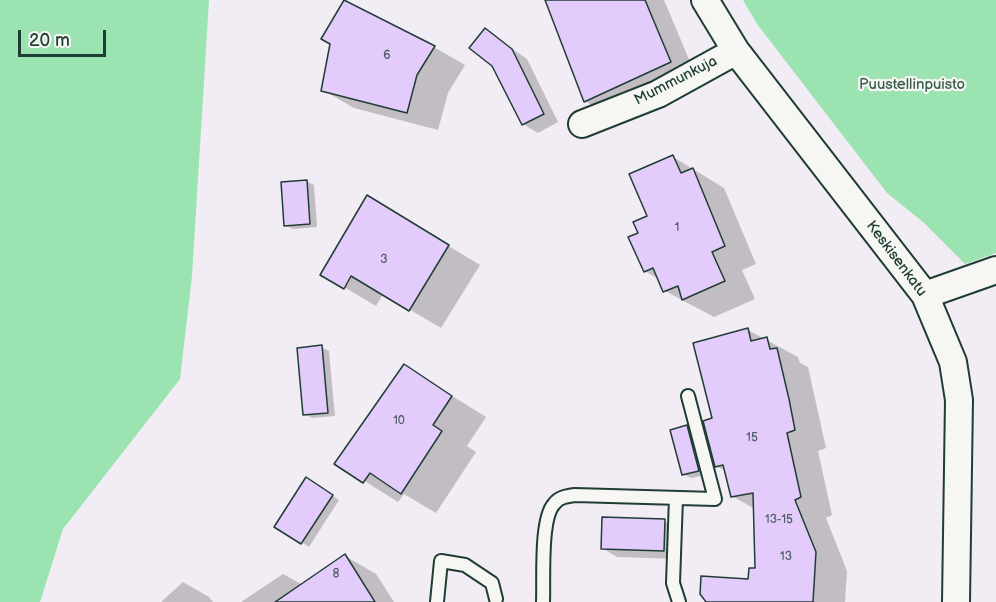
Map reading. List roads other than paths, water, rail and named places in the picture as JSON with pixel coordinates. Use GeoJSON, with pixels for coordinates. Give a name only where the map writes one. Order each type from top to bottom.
{"type":"FeatureCollection","features":[{"type":"Feature","properties":{"kind":"street","name":"Keskisenkatu"},"geometry":{"type":"LineString","coordinates":[[705,0],[736,51],[925,295],[953,362],[959,400],[956,602]]}},
{"type":"Feature","properties":{"kind":"street","name":"Mummunkuja"},"geometry":{"type":"LineString","coordinates":[[582,124],[657,94],[736,51]]}},
{"type":"Feature","properties":{"kind":"street"},"geometry":{"type":"LineString","coordinates":[[925,295],[996,270]]}},
{"type":"Feature","properties":{"kind":"lane"},"geometry":{"type":"LineString","coordinates":[[543,602],[546,519],[553,504],[562,498],[575,495],[715,499],[688,396]]}},
{"type":"Feature","properties":{"kind":"lane"},"geometry":{"type":"LineString","coordinates":[[676,498],[673,583],[679,602]]}},
{"type":"Feature","properties":{"kind":"lane"},"geometry":{"type":"LineString","coordinates":[[438,602],[441,561],[465,566],[492,583],[496,599]]}},
{"type":"Feature","properties":{"kind":"park label","name":"Puustellinpuisto"},"geometry":{"type":"Point","coordinates":[912,85]}}]}
